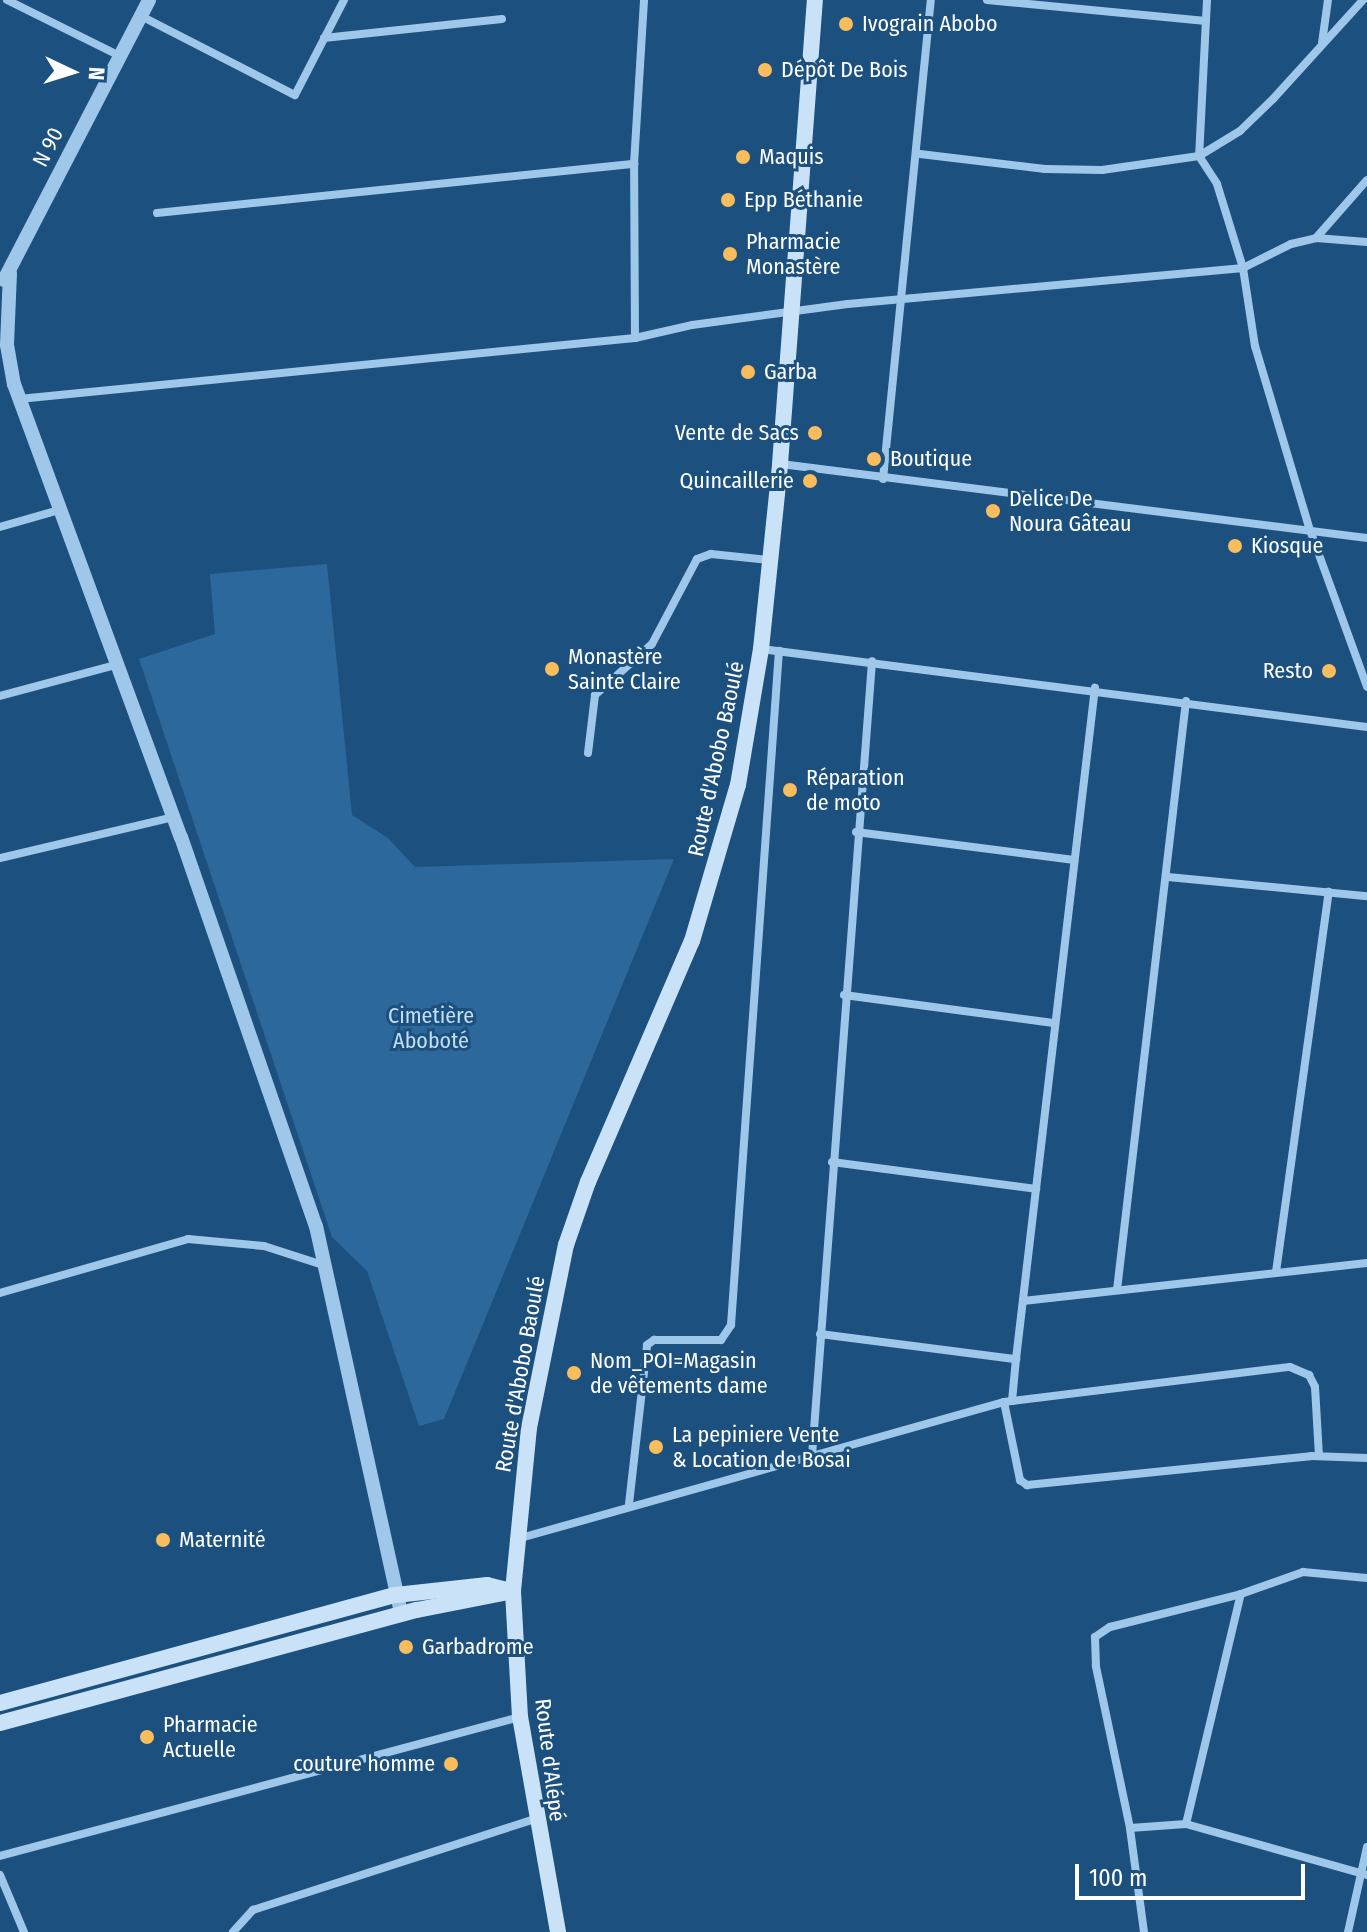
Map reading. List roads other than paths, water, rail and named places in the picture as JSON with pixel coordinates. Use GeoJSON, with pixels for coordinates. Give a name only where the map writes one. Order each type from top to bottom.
{"type":"FeatureCollection","features":[{"type":"Feature","properties":{"kind":"main road","name":"Route d'Abobo Baoulé"},"geometry":{"type":"LineString","coordinates":[[513,1591],[543,1340],[566,1245],[588,1182],[692,941],[718,863],[761,649],[780,464],[815,0]]}},
{"type":"Feature","properties":{"kind":"main road"},"geometry":{"type":"LineString","coordinates":[[0,1703],[396,1595],[474,1586],[513,1591]]}},
{"type":"Feature","properties":{"kind":"main road"},"geometry":{"type":"LineString","coordinates":[[0,1723],[401,1614],[513,1591]]}},
{"type":"Feature","properties":{"kind":"main road","name":"Route d'Alépé"},"geometry":{"type":"LineString","coordinates":[[513,1591],[520,1717],[534,1819],[558,1932]]}},
{"type":"Feature","properties":{"kind":"street"},"geometry":{"type":"LineString","coordinates":[[7,0],[120,56]]}},
{"type":"Feature","properties":{"kind":"street","name":"N 90"},"geometry":{"type":"LineString","coordinates":[[0,287],[10,273],[149,0]]}},
{"type":"Feature","properties":{"kind":"street"},"geometry":{"type":"LineString","coordinates":[[141,16],[295,95],[344,0]]}},
{"type":"Feature","properties":{"kind":"street"},"geometry":{"type":"LineString","coordinates":[[635,338],[634,164],[644,0]]}},
{"type":"Feature","properties":{"kind":"street"},"geometry":{"type":"LineString","coordinates":[[883,479],[901,299],[920,154],[931,0]]}},
{"type":"Feature","properties":{"kind":"street"},"geometry":{"type":"LineString","coordinates":[[987,0],[1206,21]]}},
{"type":"Feature","properties":{"kind":"street"},"geometry":{"type":"LineString","coordinates":[[1207,0],[1199,156],[1217,184],[1243,268],[1255,346],[1310,530],[1367,687]]}},
{"type":"Feature","properties":{"kind":"street"},"geometry":{"type":"LineString","coordinates":[[1321,44],[1328,0]]}},
{"type":"Feature","properties":{"kind":"street"},"geometry":{"type":"LineString","coordinates":[[920,154],[1045,169],[1102,170],[1199,156],[1240,131],[1363,0]]}},
{"type":"Feature","properties":{"kind":"street"},"geometry":{"type":"LineString","coordinates":[[324,38],[502,19]]}},
{"type":"Feature","properties":{"kind":"street"},"geometry":{"type":"LineString","coordinates":[[157,213],[634,164]]}},
{"type":"Feature","properties":{"kind":"street"},"geometry":{"type":"LineString","coordinates":[[1316,238],[1367,180]]}},
{"type":"Feature","properties":{"kind":"street"},"geometry":{"type":"LineString","coordinates":[[0,386],[18,399],[635,338],[692,325],[901,299],[1243,268],[1291,244],[1316,238],[1367,242]]}},
{"type":"Feature","properties":{"kind":"street","name":"N 90"},"geometry":{"type":"LineString","coordinates":[[10,273],[5,367],[173,817],[316,1226],[401,1614]]}},
{"type":"Feature","properties":{"kind":"street"},"geometry":{"type":"LineString","coordinates":[[780,464],[1367,538]]}},
{"type":"Feature","properties":{"kind":"street"},"geometry":{"type":"LineString","coordinates":[[0,527],[59,510]]}},
{"type":"Feature","properties":{"kind":"street"},"geometry":{"type":"LineString","coordinates":[[588,753],[595,695],[652,644],[697,559],[711,554],[769,560]]}},
{"type":"Feature","properties":{"kind":"street"},"geometry":{"type":"LineString","coordinates":[[761,649],[1095,688],[1367,727]]}},
{"type":"Feature","properties":{"kind":"street"},"geometry":{"type":"LineString","coordinates":[[629,1504],[647,1345],[654,1340],[721,1340],[731,1325],[779,651]]}},
{"type":"Feature","properties":{"kind":"street"},"geometry":{"type":"LineString","coordinates":[[812,1456],[856,832],[872,661]]}},
{"type":"Feature","properties":{"kind":"street"},"geometry":{"type":"LineString","coordinates":[[0,696],[116,665]]}},
{"type":"Feature","properties":{"kind":"street"},"geometry":{"type":"LineString","coordinates":[[1095,688],[1016,1359],[1008,1401],[1020,1480],[1027,1485],[1319,1456],[1367,1458]]}},
{"type":"Feature","properties":{"kind":"street"},"geometry":{"type":"LineString","coordinates":[[1117,1290],[1168,877],[1186,701]]}},
{"type":"Feature","properties":{"kind":"street"},"geometry":{"type":"LineString","coordinates":[[0,858],[173,817]]}},
{"type":"Feature","properties":{"kind":"street"},"geometry":{"type":"LineString","coordinates":[[856,832],[1074,860]]}},
{"type":"Feature","properties":{"kind":"street"},"geometry":{"type":"LineString","coordinates":[[1168,877],[1367,896]]}},
{"type":"Feature","properties":{"kind":"street"},"geometry":{"type":"LineString","coordinates":[[1276,1272],[1329,892]]}},
{"type":"Feature","properties":{"kind":"street"},"geometry":{"type":"LineString","coordinates":[[844,995],[1055,1023]]}},
{"type":"Feature","properties":{"kind":"street"},"geometry":{"type":"LineString","coordinates":[[832,1162],[1036,1189]]}},
{"type":"Feature","properties":{"kind":"street"},"geometry":{"type":"LineString","coordinates":[[0,1293],[188,1239],[264,1246],[323,1265]]}},
{"type":"Feature","properties":{"kind":"street"},"geometry":{"type":"LineString","coordinates":[[1023,1301],[1367,1263]]}},
{"type":"Feature","properties":{"kind":"street"},"geometry":{"type":"LineString","coordinates":[[820,1334],[1016,1359]]}},
{"type":"Feature","properties":{"kind":"street"},"geometry":{"type":"LineString","coordinates":[[517,1539],[629,1504],[1008,1401],[1300,1368],[1315,1387],[1319,1456]]}},
{"type":"Feature","properties":{"kind":"street"},"geometry":{"type":"LineString","coordinates":[[1144,1932],[1130,1828],[1096,1666],[1095,1637],[1110,1627],[1241,1594],[1303,1572],[1367,1578]]}},
{"type":"Feature","properties":{"kind":"street"},"geometry":{"type":"LineString","coordinates":[[1186,1824],[1241,1594]]}},
{"type":"Feature","properties":{"kind":"street"},"geometry":{"type":"LineString","coordinates":[[0,1856],[520,1717]]}},
{"type":"Feature","properties":{"kind":"street"},"geometry":{"type":"LineString","coordinates":[[233,1932],[253,1910],[534,1819]]}},
{"type":"Feature","properties":{"kind":"street"},"geometry":{"type":"LineString","coordinates":[[1130,1828],[1186,1824],[1364,1874]]}},
{"type":"Feature","properties":{"kind":"street"},"geometry":{"type":"LineString","coordinates":[[1348,1932],[1364,1874],[1367,1847]]}},
{"type":"Feature","properties":{"kind":"street"},"geometry":{"type":"LineString","coordinates":[[0,1875],[24,1932]]}},
{"type":"Feature","properties":{"kind":"place","name":"Ivograin Abobo"},"geometry":{"type":"Point","coordinates":[846,24]}},
{"type":"Feature","properties":{"kind":"place","name":"Dépôt De Bois"},"geometry":{"type":"Point","coordinates":[765,70]}},
{"type":"Feature","properties":{"kind":"place","name":"Maquis"},"geometry":{"type":"Point","coordinates":[743,157]}},
{"type":"Feature","properties":{"kind":"place","name":"Epp Béthanie"},"geometry":{"type":"Point","coordinates":[728,200]}},
{"type":"Feature","properties":{"kind":"place","name":"Pharmacie Monastère"},"geometry":{"type":"Point","coordinates":[730,254]}},
{"type":"Feature","properties":{"kind":"place","name":"Garba"},"geometry":{"type":"Point","coordinates":[748,372]}},
{"type":"Feature","properties":{"kind":"place","name":"Vente de Sacs"},"geometry":{"type":"Point","coordinates":[815,433]}},
{"type":"Feature","properties":{"kind":"place","name":"Boutique"},"geometry":{"type":"Point","coordinates":[874,459]}},
{"type":"Feature","properties":{"kind":"place","name":"Quincaillerie"},"geometry":{"type":"Point","coordinates":[810,481]}},
{"type":"Feature","properties":{"kind":"place","name":"Delice De Noura Gâteau"},"geometry":{"type":"Point","coordinates":[993,511]}},
{"type":"Feature","properties":{"kind":"place","name":"Kiosque"},"geometry":{"type":"Point","coordinates":[1235,546]}},
{"type":"Feature","properties":{"kind":"place","name":"Monastère Sainte Claire"},"geometry":{"type":"Point","coordinates":[552,669]}},
{"type":"Feature","properties":{"kind":"place","name":"Resto"},"geometry":{"type":"Point","coordinates":[1329,671]}},
{"type":"Feature","properties":{"kind":"place","name":"Réparation de moto"},"geometry":{"type":"Point","coordinates":[790,790]}},
{"type":"Feature","properties":{"kind":"place","name":"Nom_POI=Magasin de vêtements dame"},"geometry":{"type":"Point","coordinates":[574,1373]}},
{"type":"Feature","properties":{"kind":"place","name":"La pepiniere Vente & Location de Bosai"},"geometry":{"type":"Point","coordinates":[656,1447]}},
{"type":"Feature","properties":{"kind":"place","name":"Maternité"},"geometry":{"type":"Point","coordinates":[163,1540]}},
{"type":"Feature","properties":{"kind":"place","name":"Garbadrome"},"geometry":{"type":"Point","coordinates":[406,1647]}},
{"type":"Feature","properties":{"kind":"place","name":"Pharmacie Actuelle"},"geometry":{"type":"Point","coordinates":[147,1737]}},
{"type":"Feature","properties":{"kind":"place","name":"couture homme"},"geometry":{"type":"Point","coordinates":[451,1764]}},
{"type":"Feature","properties":{"kind":"park label","name":"Cimetière Aboboté"},"geometry":{"type":"Point","coordinates":[431,1028]}}]}
